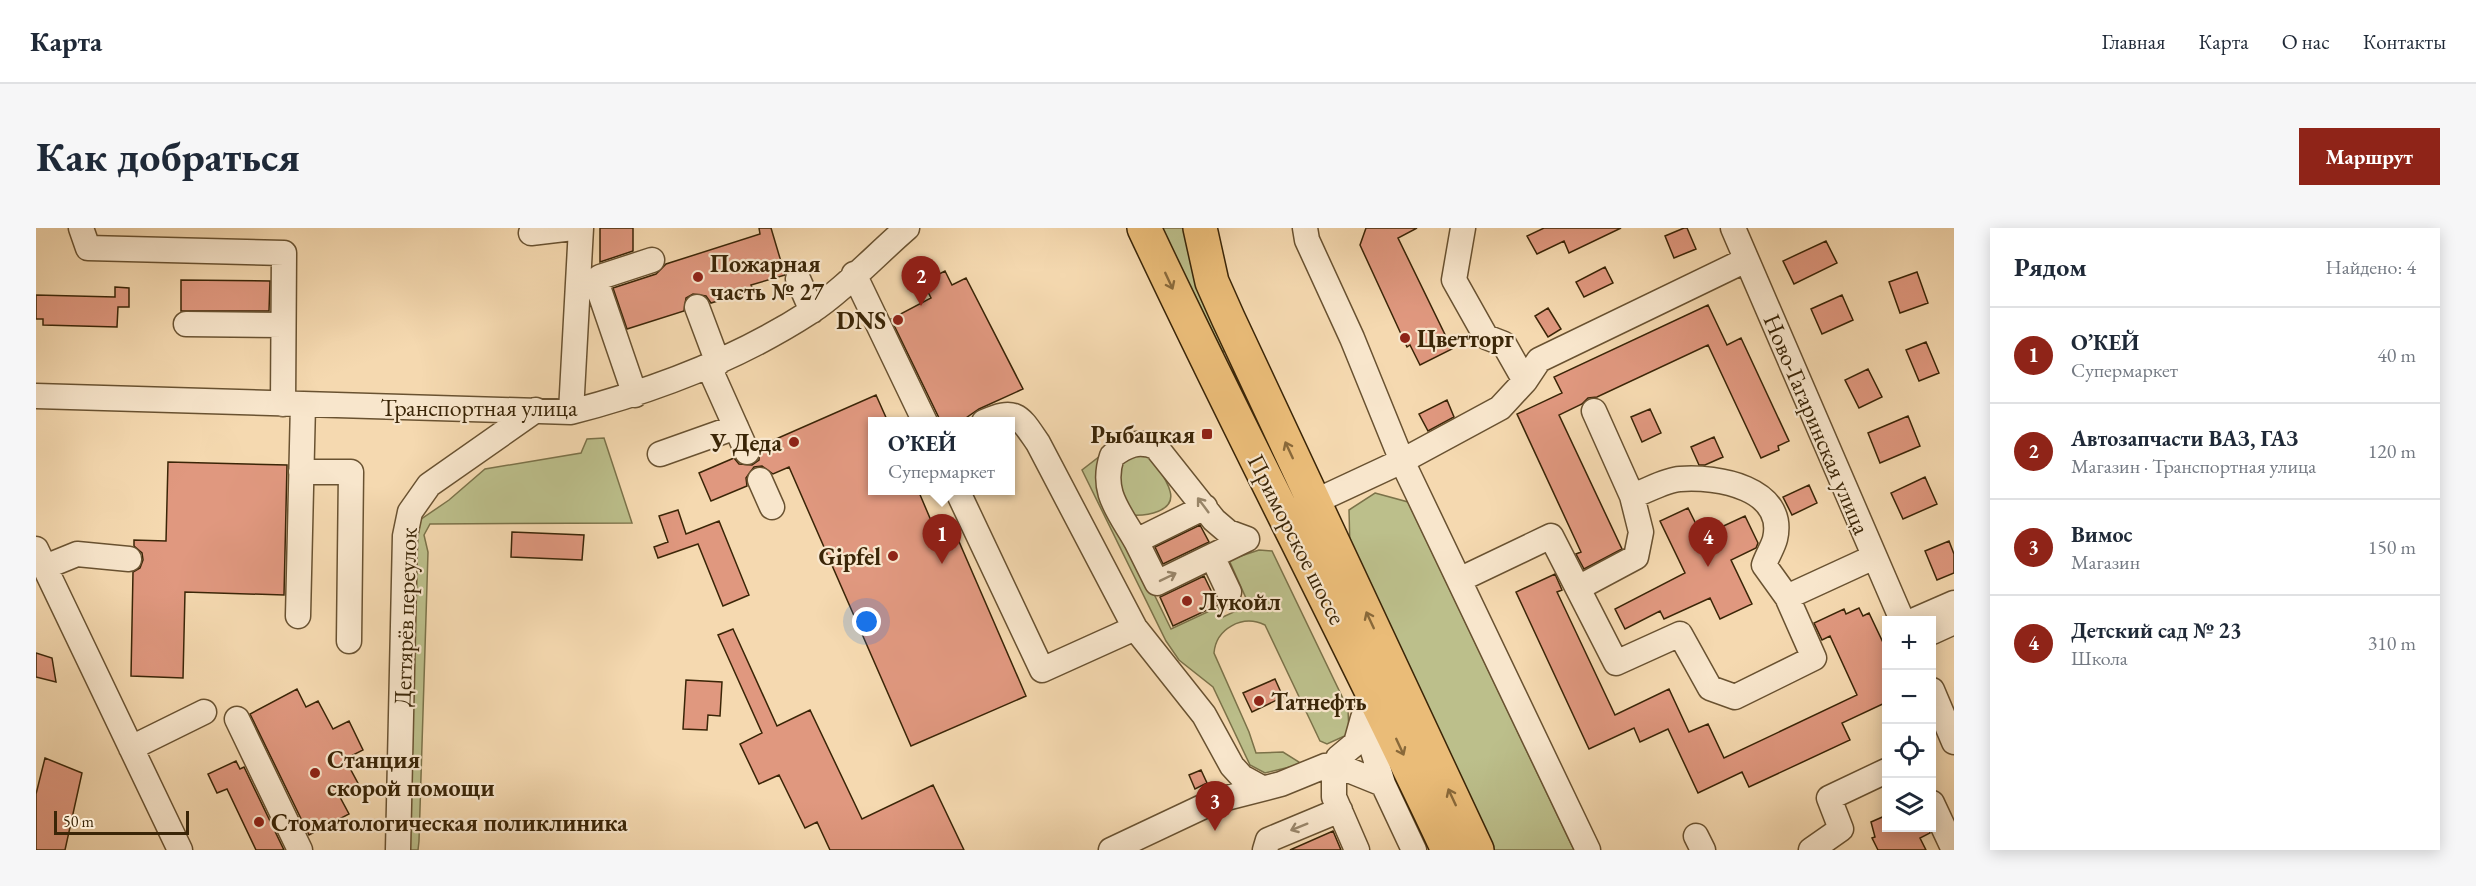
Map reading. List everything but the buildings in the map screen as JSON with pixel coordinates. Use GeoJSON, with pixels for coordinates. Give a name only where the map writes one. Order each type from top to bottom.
{"type":"FeatureCollection","features":[{"type":"Feature","properties":{"kind":"highway","name":"Приморское шоссе"},"geometry":{"type":"LineString","coordinates":[[1144,228],[1369,706],[1448,850]]}},
{"type":"Feature","properties":{"kind":"highway","name":"Приморское шоссе"},"geometry":{"type":"LineString","coordinates":[[1200,228],[1212,282],[1477,850]]}},
{"type":"Feature","properties":{"kind":"street"},"geometry":{"type":"LineString","coordinates":[[81,228],[88,248],[284,253],[283,325],[301,471],[297,616]]}},
{"type":"Feature","properties":{"kind":"street"},"geometry":{"type":"LineString","coordinates":[[531,232],[573,228]]}},
{"type":"Feature","properties":{"kind":"street"},"geometry":{"type":"LineString","coordinates":[[571,412],[581,228]]}},
{"type":"Feature","properties":{"kind":"street","name":"Транспортная улица"},"geometry":{"type":"LineString","coordinates":[[36,396],[571,412],[635,395],[713,365],[812,311],[907,228]]}},
{"type":"Feature","properties":{"kind":"street"},"geometry":{"type":"LineString","coordinates":[[1305,228],[1306,240],[1352,338],[1402,461],[1588,850]]}},
{"type":"Feature","properties":{"kind":"street"},"geometry":{"type":"LineString","coordinates":[[1462,228],[1454,280],[1486,337],[1504,344],[1525,381]]}},
{"type":"Feature","properties":{"kind":"street","name":"Ново-Гагаринская улица"},"geometry":{"type":"LineString","coordinates":[[1733,228],[1900,616]]}},
{"type":"Feature","properties":{"kind":"street"},"geometry":{"type":"LineString","coordinates":[[1314,502],[1402,461],[1500,408],[1525,381],[1539,360],[1746,260]]}},
{"type":"Feature","properties":{"kind":"street"},"geometry":{"type":"LineString","coordinates":[[635,395],[598,287],[600,277],[652,261]]}},
{"type":"Feature","properties":{"kind":"street"},"geometry":{"type":"LineString","coordinates":[[854,274],[923,417]]}},
{"type":"Feature","properties":{"kind":"street"},"geometry":{"type":"LineString","coordinates":[[798,279],[812,311]]}},
{"type":"Feature","properties":{"kind":"street"},"geometry":{"type":"LineString","coordinates":[[698,307],[713,365],[747,452]]}},
{"type":"Feature","properties":{"kind":"street"},"geometry":{"type":"LineString","coordinates":[[186,324],[283,325]]}},
{"type":"Feature","properties":{"kind":"street","name":"Дегтярёв переулок"},"geometry":{"type":"LineString","coordinates":[[398,850],[405,536],[410,512],[429,485],[536,410]]}},
{"type":"Feature","properties":{"kind":"street"},"geometry":{"type":"LineString","coordinates":[[1578,588],[1636,557],[1641,532],[1632,496],[1594,411]]}},
{"type":"Feature","properties":{"kind":"street"},"geometry":{"type":"LineString","coordinates":[[997,417],[1008,413],[1016,415],[1038,443],[1135,628],[1204,715],[1232,766],[1242,777],[1262,788]]}},
{"type":"Feature","properties":{"kind":"street"},"geometry":{"type":"LineString","coordinates":[[660,453],[736,427]]}},
{"type":"Feature","properties":{"kind":"street"},"geometry":{"type":"LineString","coordinates":[[1144,443],[1156,447],[1205,507],[1214,520],[1228,532],[1247,539],[1157,583],[1110,496],[1106,482],[1112,456],[1126,446],[1144,443]]}},
{"type":"Feature","properties":{"kind":"street"},"geometry":{"type":"LineString","coordinates":[[301,471],[351,472],[349,641]]}},
{"type":"Feature","properties":{"kind":"street"},"geometry":{"type":"LineString","coordinates":[[1460,580],[1551,536],[1616,663],[1680,634],[1710,688],[1735,697],[1814,658],[1786,597],[1764,565],[1775,537],[1774,514],[1762,496],[1744,487],[1715,481],[1679,479],[1632,496]]}},
{"type":"Feature","properties":{"kind":"street"},"geometry":{"type":"LineString","coordinates":[[760,480],[772,507]]}},
{"type":"Feature","properties":{"kind":"street"},"geometry":{"type":"LineString","coordinates":[[959,495],[1042,670],[1135,628]]}},
{"type":"Feature","properties":{"kind":"street"},"geometry":{"type":"LineString","coordinates":[[1136,542],[1205,507]]}},
{"type":"Feature","properties":{"kind":"street"},"geometry":{"type":"LineString","coordinates":[[129,559],[77,554],[40,558],[180,850]]}},
{"type":"Feature","properties":{"kind":"street"},"geometry":{"type":"LineString","coordinates":[[1212,556],[1229,592]]}},
{"type":"Feature","properties":{"kind":"street"},"geometry":{"type":"LineString","coordinates":[[1786,597],[1874,557]]}},
{"type":"Feature","properties":{"kind":"street"},"geometry":{"type":"LineString","coordinates":[[1926,616],[1954,603]]}},
{"type":"Feature","properties":{"kind":"street"},"geometry":{"type":"LineString","coordinates":[[1936,630],[1954,622]]}},
{"type":"Feature","properties":{"kind":"street"},"geometry":{"type":"LineString","coordinates":[[1936,699],[1954,742]]}},
{"type":"Feature","properties":{"kind":"street"},"geometry":{"type":"LineString","coordinates":[[1357,850],[1334,797],[1336,765],[1338,758],[1356,744],[1369,706]]}},
{"type":"Feature","properties":{"kind":"street"},"geometry":{"type":"LineString","coordinates":[[1369,706],[1383,784],[1414,850]]}},
{"type":"Feature","properties":{"kind":"street"},"geometry":{"type":"LineString","coordinates":[[131,748],[204,712]]}},
{"type":"Feature","properties":{"kind":"street"},"geometry":{"type":"LineString","coordinates":[[237,719],[300,850]]}},
{"type":"Feature","properties":{"kind":"street"},"geometry":{"type":"LineString","coordinates":[[1111,850],[1215,801],[1281,784],[1325,766],[1336,765],[1383,784]]}},
{"type":"Feature","properties":{"kind":"street"},"geometry":{"type":"LineString","coordinates":[[1811,850],[1841,829],[1829,798],[1882,773]]}},
{"type":"Feature","properties":{"kind":"street"},"geometry":{"type":"LineString","coordinates":[[1265,850],[1268,840],[1340,810]]}},
{"type":"Feature","properties":{"kind":"street"},"geometry":{"type":"LineString","coordinates":[[1936,812],[1954,850]]}},
{"type":"Feature","properties":{"kind":"green space"},"geometry":{"type":"Polygon","coordinates":[[[1162,228],[1185,228],[1226,352],[1222,351],[1162,228]]]}},
{"type":"Feature","properties":{"kind":"green space"},"geometry":{"type":"Polygon","coordinates":[[[604,438],[632,523],[430,524],[424,535],[428,552],[419,841],[418,850],[400,850],[414,524],[449,500],[485,469],[581,453],[587,439],[604,438]]]}},
{"type":"Feature","properties":{"kind":"green space"},"geometry":{"type":"Polygon","coordinates":[[[1104,453],[1100,483],[1171,629],[1218,607],[1223,617],[1249,605],[1229,560],[1259,550],[1272,551],[1348,709],[1349,734],[1327,744],[1320,741],[1265,625],[1248,621],[1239,623],[1225,631],[1220,637],[1214,653],[1256,753],[1283,752],[1299,762],[1298,765],[1265,773],[1250,765],[1213,687],[1179,660],[1166,641],[1082,470],[1104,453]]]}},
{"type":"Feature","properties":{"kind":"green space"},"geometry":{"type":"Polygon","coordinates":[[[1132,453],[1151,456],[1167,482],[1171,498],[1169,504],[1164,508],[1144,515],[1131,515],[1115,472],[1132,453]]]}},
{"type":"Feature","properties":{"kind":"green space"},"geometry":{"type":"Polygon","coordinates":[[[1375,493],[1408,502],[1574,850],[1492,850],[1350,549],[1349,510],[1375,493]]]}},
{"type":"Feature","properties":{"kind":"place","name":"Пожарная часть № 27"},"geometry":{"type":"Point","coordinates":[698,277]}},
{"type":"Feature","properties":{"kind":"place","name":"Автозапчасти ВАЗ, ГАЗ"},"geometry":{"type":"Point","coordinates":[921,306]}},
{"type":"Feature","properties":{"kind":"place","name":"DNS"},"geometry":{"type":"Point","coordinates":[898,320]}},
{"type":"Feature","properties":{"kind":"place","name":"Цветторг"},"geometry":{"type":"Point","coordinates":[1405,338]}},
{"type":"Feature","properties":{"kind":"place","name":"Рыбацкая"},"geometry":{"type":"Point","coordinates":[1207,434]}},
{"type":"Feature","properties":{"kind":"place","name":"У Деда"},"geometry":{"type":"Point","coordinates":[794,442]}},
{"type":"Feature","properties":{"kind":"place","name":"Gipfel"},"geometry":{"type":"Point","coordinates":[893,556]}},
{"type":"Feature","properties":{"kind":"place","name":"О’КЕЙ"},"geometry":{"type":"Point","coordinates":[942,564]}},
{"type":"Feature","properties":{"kind":"place","name":"Детский сад № 23"},"geometry":{"type":"Point","coordinates":[1708,567]}},
{"type":"Feature","properties":{"kind":"place","name":"Лукойл"},"geometry":{"type":"Point","coordinates":[1187,601]}},
{"type":"Feature","properties":{"kind":"place","name":"Татнефть"},"geometry":{"type":"Point","coordinates":[1259,701]}},
{"type":"Feature","properties":{"kind":"place","name":"Станция скорой помощи"},"geometry":{"type":"Point","coordinates":[315,773]}},
{"type":"Feature","properties":{"kind":"place","name":"Стоматологическая поликлиника"},"geometry":{"type":"Point","coordinates":[259,822]}},
{"type":"Feature","properties":{"kind":"place","name":"Вимос"},"geometry":{"type":"Point","coordinates":[1215,831]}}]}
